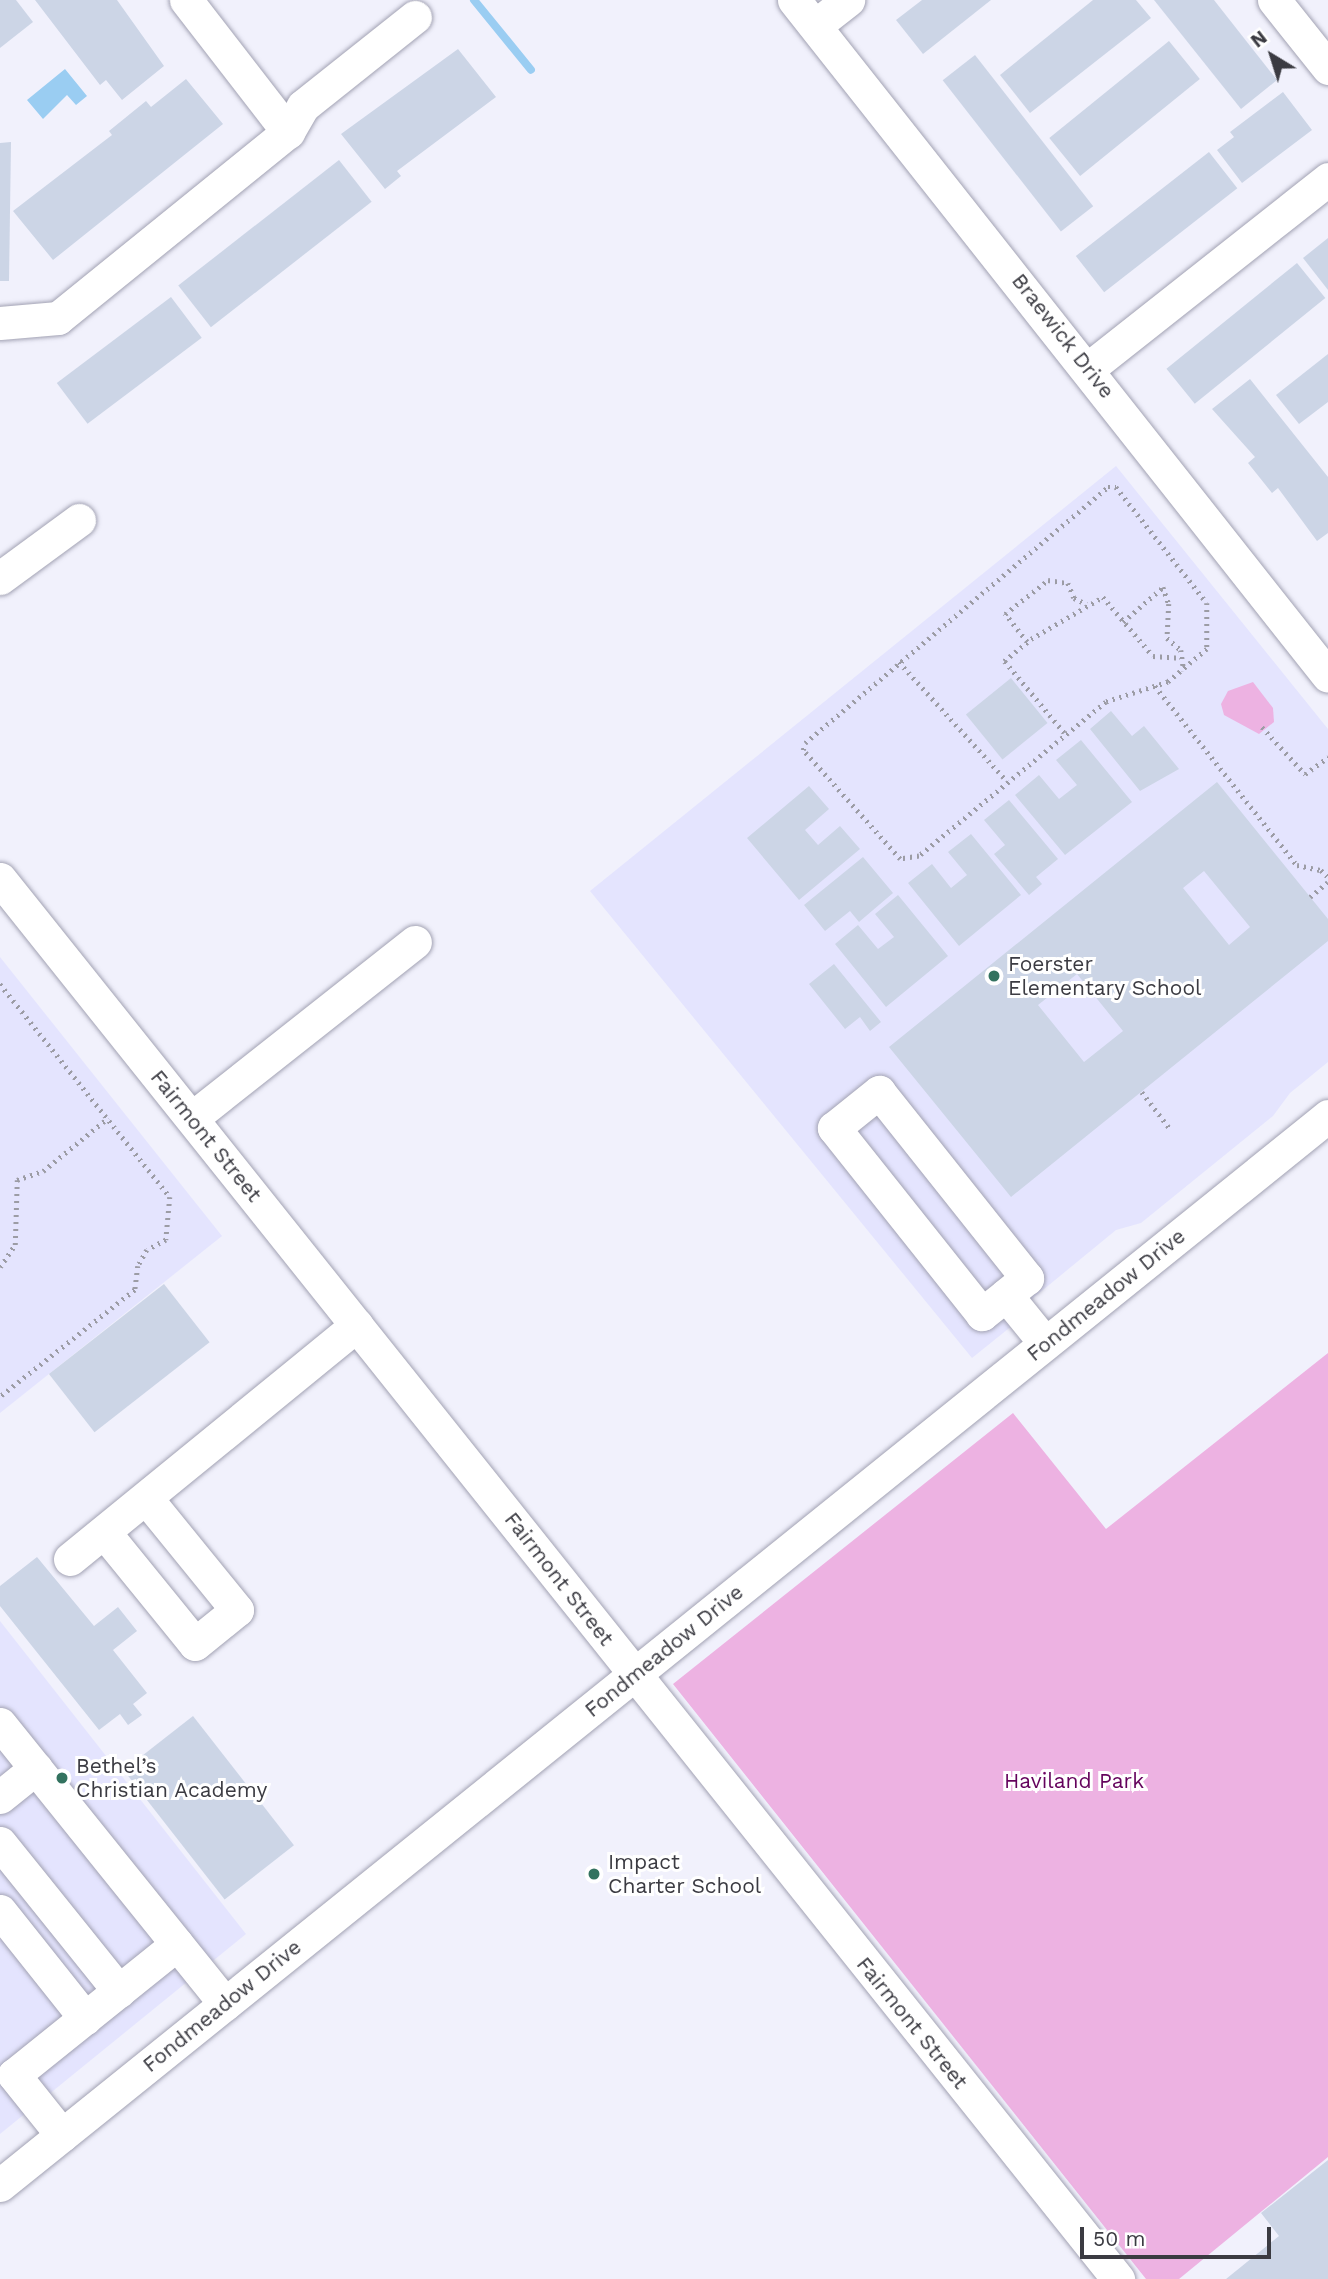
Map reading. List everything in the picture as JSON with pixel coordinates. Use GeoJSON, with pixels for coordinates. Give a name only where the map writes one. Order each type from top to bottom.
{"type":"FeatureCollection","features":[{"type":"Feature","properties":{"kind":"street"},"geometry":{"type":"LineString","coordinates":[[186,0],[288,132]]}},
{"type":"Feature","properties":{"kind":"street","name":"Braewick Drive"},"geometry":{"type":"LineString","coordinates":[[794,0],[1089,368],[1328,676]]}},
{"type":"Feature","properties":{"kind":"street"},"geometry":{"type":"LineString","coordinates":[[816,25],[848,0]]}},
{"type":"Feature","properties":{"kind":"street"},"geometry":{"type":"LineString","coordinates":[[1274,0],[1328,68]]}},
{"type":"Feature","properties":{"kind":"street"},"geometry":{"type":"LineString","coordinates":[[0,323],[58,318],[288,132],[303,106],[415,17]]}},
{"type":"Feature","properties":{"kind":"street"},"geometry":{"type":"LineString","coordinates":[[1089,368],[1328,178]]}},
{"type":"Feature","properties":{"kind":"street"},"geometry":{"type":"LineString","coordinates":[[0,578],[79,520]]}},
{"type":"Feature","properties":{"kind":"street","name":"Fairmont Street"},"geometry":{"type":"LineString","coordinates":[[0,879],[1118,2279]]}},
{"type":"Feature","properties":{"kind":"street"},"geometry":{"type":"LineString","coordinates":[[191,1118],[415,942]]}},
{"type":"Feature","properties":{"kind":"street"},"geometry":{"type":"LineString","coordinates":[[879,1092],[1027,1278],[1006,1295],[982,1314],[834,1128],[879,1092]]}},
{"type":"Feature","properties":{"kind":"street","name":"Fondmeadow Drive"},"geometry":{"type":"LineString","coordinates":[[0,2185],[1328,1116]]}},
{"type":"Feature","properties":{"kind":"street"},"geometry":{"type":"LineString","coordinates":[[1006,1295],[1045,1343]]}},
{"type":"Feature","properties":{"kind":"street"},"geometry":{"type":"LineString","coordinates":[[70,1559],[357,1325]]}},
{"type":"Feature","properties":{"kind":"street"},"geometry":{"type":"LineString","coordinates":[[104,1532],[195,1644],[237,1610],[146,1498]]}},
{"type":"Feature","properties":{"kind":"street"},"geometry":{"type":"LineString","coordinates":[[0,1724],[225,2004]]}},
{"type":"Feature","properties":{"kind":"street"},"geometry":{"type":"LineString","coordinates":[[0,1797],[36,1768]]}},
{"type":"Feature","properties":{"kind":"street"},"geometry":{"type":"LineString","coordinates":[[0,1843],[119,1991]]}},
{"type":"Feature","properties":{"kind":"street"},"geometry":{"type":"LineString","coordinates":[[0,1911],[85,2018]]}},
{"type":"Feature","properties":{"kind":"street"},"geometry":{"type":"LineString","coordinates":[[62,2135],[14,2075],[177,1944]]}},
{"type":"Feature","properties":{"kind":"path"},"geometry":{"type":"LineString","coordinates":[[1108,487],[1116,487],[1207,603],[1208,649],[1184,671],[1155,686],[1106,702],[1064,733],[912,861],[889,852],[803,750],[899,662],[1108,487]]}},
{"type":"Feature","properties":{"kind":"path"},"geometry":{"type":"LineString","coordinates":[[1027,642],[1005,614],[1048,580],[1068,583],[1074,598],[1088,605]]}},
{"type":"Feature","properties":{"kind":"path"},"geometry":{"type":"LineString","coordinates":[[1123,622],[1163,587],[1170,604],[1167,638],[1181,650],[1179,658],[1184,671]]}},
{"type":"Feature","properties":{"kind":"path"},"geometry":{"type":"LineString","coordinates":[[1064,733],[1004,661],[1027,642],[1103,597],[1153,656],[1179,658]]}},
{"type":"Feature","properties":{"kind":"path"},"geometry":{"type":"LineString","coordinates":[[899,662],[1007,781]]}},
{"type":"Feature","properties":{"kind":"path"},"geometry":{"type":"LineString","coordinates":[[1155,686],[1297,865],[1321,870],[1328,880],[1310,897]]}},
{"type":"Feature","properties":{"kind":"path"},"geometry":{"type":"LineString","coordinates":[[1262,727],[1305,774],[1328,757]]}},
{"type":"Feature","properties":{"kind":"path"},"geometry":{"type":"LineString","coordinates":[[0,984],[6,995],[170,1197],[166,1240],[148,1250],[138,1266],[135,1290],[0,1397]]}},
{"type":"Feature","properties":{"kind":"path"},"geometry":{"type":"LineString","coordinates":[[0,1001],[6,995]]}},
{"type":"Feature","properties":{"kind":"path"},"geometry":{"type":"LineString","coordinates":[[1142,1091],[1171,1130]]}},
{"type":"Feature","properties":{"kind":"path"},"geometry":{"type":"LineString","coordinates":[[0,1266],[15,1245],[18,1180],[43,1171],[108,1118]]}},
{"type":"Feature","properties":{"kind":"shaded area","name":"Foerster Elementary School"},"geometry":{"type":"Polygon","coordinates":[[[1116,466],[1328,729],[1328,1062],[1290,1093],[1273,1116],[1141,1223],[1116,1230],[1027,1303],[1013,1325],[972,1358],[590,891],[1116,466]]]}},
{"type":"Feature","properties":{"kind":"shaded area"},"geometry":{"type":"Polygon","coordinates":[[[0,957],[222,1236],[0,1413],[0,957]]]}},
{"type":"Feature","properties":{"kind":"shaded area","name":"Bethel’s Christian Academy"},"geometry":{"type":"Polygon","coordinates":[[[0,1621],[246,1934],[0,2134],[0,1621]]]}},
{"type":"Feature","properties":{"kind":"green space"},"geometry":{"type":"Polygon","coordinates":[[[1253,682],[1273,708],[1274,722],[1259,734],[1224,715],[1221,704],[1228,691],[1253,682]]]}},
{"type":"Feature","properties":{"kind":"green space","name":"Haviland Park"},"geometry":{"type":"Polygon","coordinates":[[[1328,1353],[1328,2157],[1179,2279],[1146,2279],[673,1684],[1013,1413],[1106,1529],[1328,1353]]]}},
{"type":"Feature","properties":{"kind":"water"},"geometry":{"type":"Polygon","coordinates":[[[65,69],[87,96],[76,105],[67,95],[43,119],[27,100],[65,69]]]}},
{"type":"Feature","properties":{"kind":"building"},"geometry":{"type":"Polygon","coordinates":[[[0,0],[16,0],[33,22],[0,48],[0,0]]]}},
{"type":"Feature","properties":{"kind":"building"},"geometry":{"type":"Polygon","coordinates":[[[35,0],[117,0],[164,66],[122,100],[106,80],[100,85],[35,0]]]}},
{"type":"Feature","properties":{"kind":"building"},"geometry":{"type":"Polygon","coordinates":[[[922,0],[991,0],[923,54],[896,20],[922,0]]]}},
{"type":"Feature","properties":{"kind":"building"},"geometry":{"type":"Polygon","coordinates":[[[1093,0],[1136,0],[1151,18],[1030,113],[1000,75],[1093,0]]]}},
{"type":"Feature","properties":{"kind":"building"},"geometry":{"type":"Polygon","coordinates":[[[1154,0],[1214,0],[1277,80],[1241,109],[1154,0]]]}},
{"type":"Feature","properties":{"kind":"building"},"geometry":{"type":"Polygon","coordinates":[[[1169,41],[1200,79],[1080,176],[1049,138],[1169,41]]]}},
{"type":"Feature","properties":{"kind":"building"},"geometry":{"type":"Polygon","coordinates":[[[458,49],[496,97],[397,171],[401,176],[385,189],[341,134],[458,49]]]}},
{"type":"Feature","properties":{"kind":"building"},"geometry":{"type":"Polygon","coordinates":[[[975,55],[1093,206],[1061,232],[943,80],[975,55]]]}},
{"type":"Feature","properties":{"kind":"building"},"geometry":{"type":"Polygon","coordinates":[[[186,79],[223,124],[53,260],[13,211],[112,135],[109,131],[146,101],[151,107],[186,79]]]}},
{"type":"Feature","properties":{"kind":"building"},"geometry":{"type":"Polygon","coordinates":[[[1283,92],[1312,130],[1242,183],[1217,150],[1234,137],[1230,132],[1283,92]]]}},
{"type":"Feature","properties":{"kind":"building"},"geometry":{"type":"Polygon","coordinates":[[[11,142],[9,281],[0,281],[0,143],[11,142]]]}},
{"type":"Feature","properties":{"kind":"building"},"geometry":{"type":"Polygon","coordinates":[[[1209,152],[1237,188],[1104,292],[1076,256],[1209,152]]]}},
{"type":"Feature","properties":{"kind":"building"},"geometry":{"type":"Polygon","coordinates":[[[339,160],[372,202],[211,327],[178,286],[339,160]]]}},
{"type":"Feature","properties":{"kind":"building"},"geometry":{"type":"Polygon","coordinates":[[[1328,238],[1328,290],[1303,258],[1328,238]]]}},
{"type":"Feature","properties":{"kind":"building"},"geometry":{"type":"Polygon","coordinates":[[[1297,263],[1325,298],[1195,404],[1166,369],[1297,263]]]}},
{"type":"Feature","properties":{"kind":"building"},"geometry":{"type":"Polygon","coordinates":[[[171,297],[202,338],[87,424],[57,383],[171,297]]]}},
{"type":"Feature","properties":{"kind":"building"},"geometry":{"type":"Polygon","coordinates":[[[1328,354],[1328,402],[1299,424],[1276,395],[1328,354]]]}},
{"type":"Feature","properties":{"kind":"building"},"geometry":{"type":"Polygon","coordinates":[[[1250,379],[1328,477],[1328,533],[1317,541],[1278,488],[1272,493],[1248,463],[1255,457],[1212,409],[1250,379]]]}},
{"type":"Feature","properties":{"kind":"building"},"geometry":{"type":"Polygon","coordinates":[[[1011,678],[1048,723],[1002,760],[966,715],[1011,678]]]}},
{"type":"Feature","properties":{"kind":"building"},"geometry":{"type":"Polygon","coordinates":[[[1111,711],[1132,736],[1144,726],[1179,769],[1140,791],[1090,729],[1111,711]]]}},
{"type":"Feature","properties":{"kind":"building"},"geometry":{"type":"Polygon","coordinates":[[[1081,740],[1132,802],[1065,855],[1015,795],[1039,775],[1059,799],[1077,785],[1056,760],[1081,740]]]}},
{"type":"Feature","properties":{"kind":"building"},"geometry":{"type":"Polygon","coordinates":[[[1217,782],[1328,919],[1328,941],[1011,1197],[889,1047],[1217,782]],[[1204,871],[1183,888],[1229,945],[1250,927],[1204,871]],[[1077,974],[1038,1005],[1084,1062],[1123,1031],[1077,974]]]}},
{"type":"Feature","properties":{"kind":"building"},"geometry":{"type":"Polygon","coordinates":[[[809,786],[829,809],[805,830],[818,845],[840,826],[860,849],[799,900],[747,838],[809,786]]]}},
{"type":"Feature","properties":{"kind":"building"},"geometry":{"type":"Polygon","coordinates":[[[1009,800],[1058,859],[1036,877],[1042,884],[1029,895],[994,854],[1005,845],[984,820],[1009,800]]]}},
{"type":"Feature","properties":{"kind":"building"},"geometry":{"type":"Polygon","coordinates":[[[971,834],[1021,895],[959,946],[908,883],[932,864],[951,888],[967,875],[948,852],[971,834]]]}},
{"type":"Feature","properties":{"kind":"building"},"geometry":{"type":"Polygon","coordinates":[[[863,857],[893,893],[859,922],[850,911],[825,931],[804,905],[863,857]]]}},
{"type":"Feature","properties":{"kind":"building"},"geometry":{"type":"Polygon","coordinates":[[[898,895],[948,956],[886,1007],[835,944],[858,925],[878,949],[894,937],[875,914],[898,895]]]}},
{"type":"Feature","properties":{"kind":"building"},"geometry":{"type":"Polygon","coordinates":[[[834,964],[881,1022],[870,1031],[860,1017],[845,1029],[809,984],[834,964]]]}},
{"type":"Feature","properties":{"kind":"building"},"geometry":{"type":"Polygon","coordinates":[[[164,1284],[210,1342],[95,1432],[49,1374],[164,1284]]]}},
{"type":"Feature","properties":{"kind":"building"},"geometry":{"type":"Polygon","coordinates":[[[37,1557],[94,1626],[118,1607],[137,1631],[113,1650],[147,1693],[133,1704],[142,1715],[128,1725],[120,1714],[99,1730],[0,1606],[0,1586],[37,1557]]]}},
{"type":"Feature","properties":{"kind":"building"},"geometry":{"type":"Polygon","coordinates":[[[193,1716],[294,1845],[225,1899],[124,1770],[193,1716]]]}},
{"type":"Feature","properties":{"kind":"building"},"geometry":{"type":"Polygon","coordinates":[[[1328,2160],[1328,2279],[1226,2279],[1279,2236],[1261,2213],[1328,2160]]]}},
{"type":"Feature","properties":{"kind":"waterway"},"geometry":{"type":"LineString","coordinates":[[474,0],[531,70]]}},
{"type":"Feature","properties":{"kind":"place","name":"Foerster Elementary School"},"geometry":{"type":"Point","coordinates":[994,976]}},
{"type":"Feature","properties":{"kind":"place","name":"Bethel’s Christian Academy"},"geometry":{"type":"Point","coordinates":[62,1778]}},
{"type":"Feature","properties":{"kind":"place","name":"Impact Charter School"},"geometry":{"type":"Point","coordinates":[594,1874]}}]}
